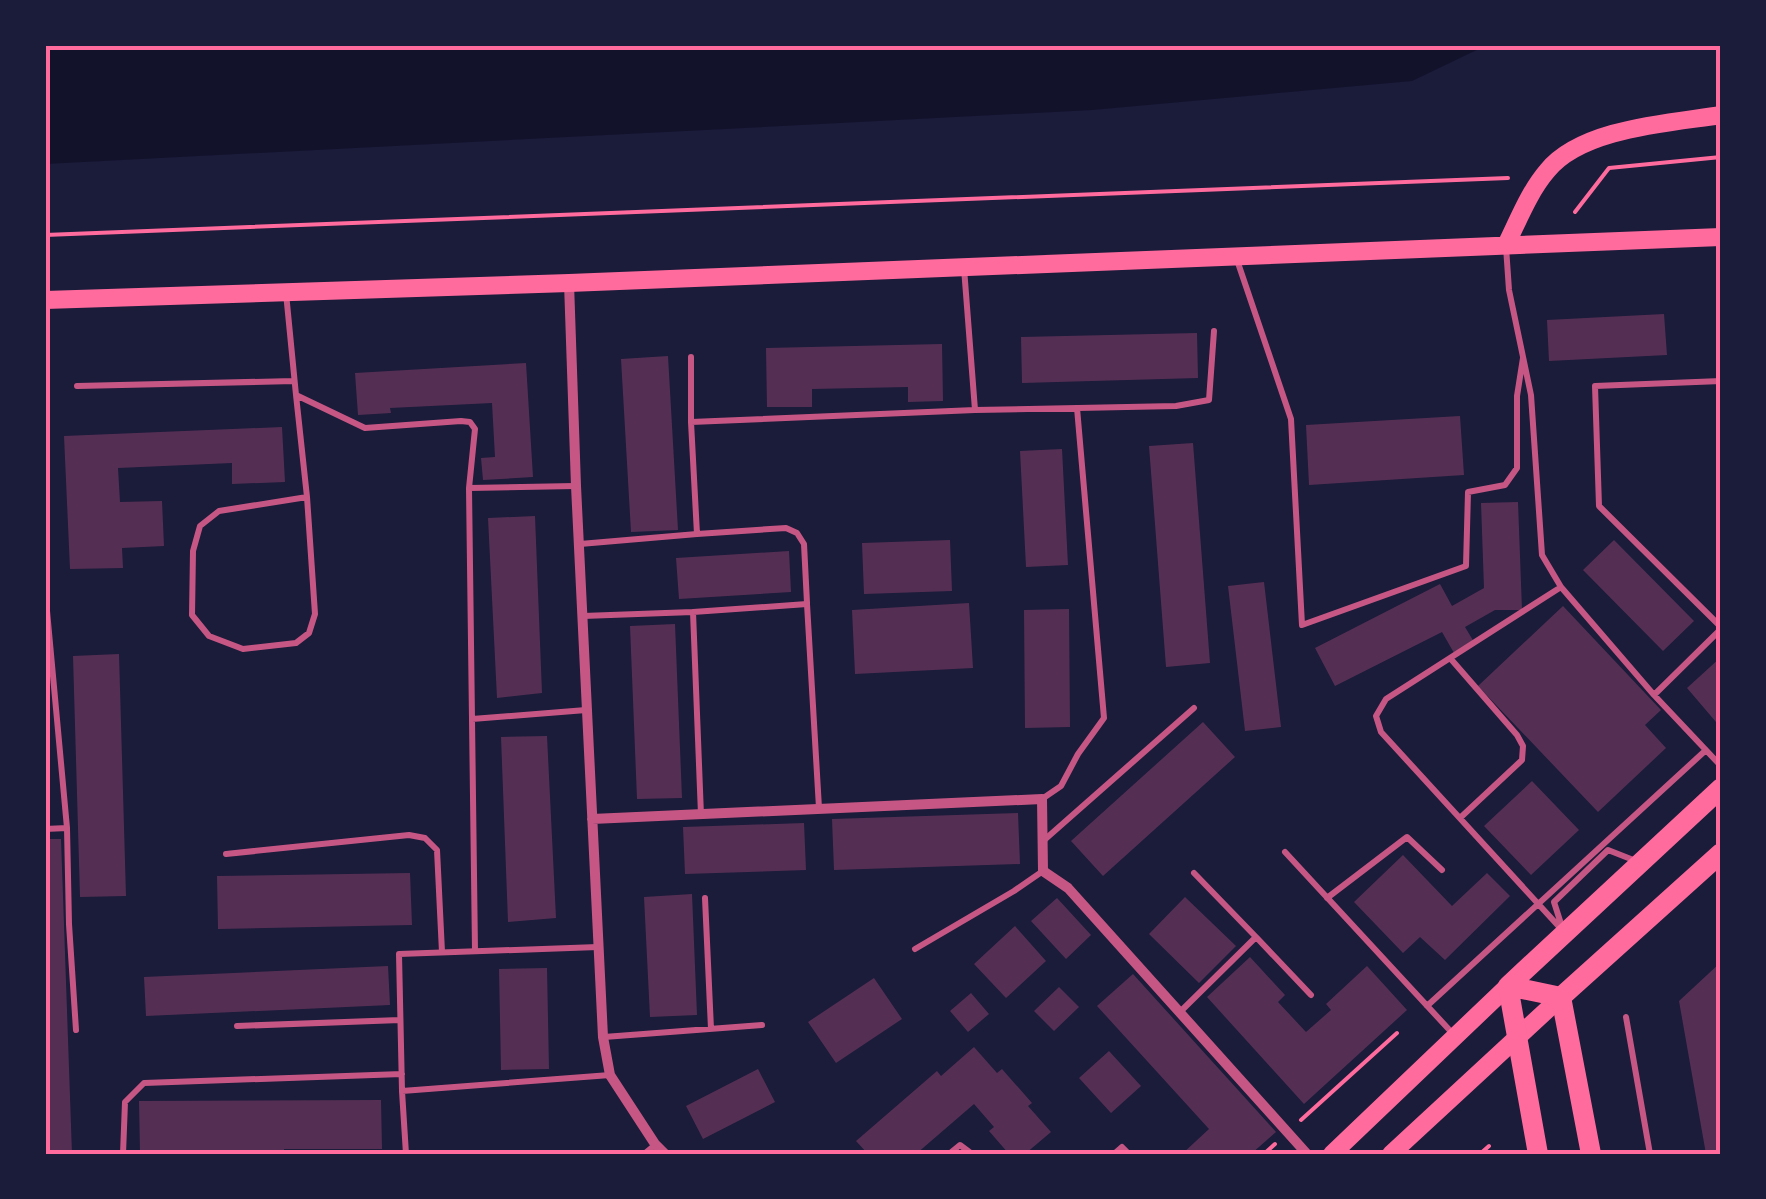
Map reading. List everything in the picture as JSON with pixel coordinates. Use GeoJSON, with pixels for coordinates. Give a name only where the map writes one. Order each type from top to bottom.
{"type":"FeatureCollection","features":[{"type":"Feature","properties":{"kind":"main road"},"geometry":{"type":"LineString","coordinates":[[1506,246],[1549,168],[1574,149],[1620,130],[1721,115]]}},
{"type":"Feature","properties":{"kind":"main road"},"geometry":{"type":"LineString","coordinates":[[45,300],[1721,237]]}},
{"type":"Feature","properties":{"kind":"main road"},"geometry":{"type":"LineString","coordinates":[[1332,1154],[1721,788]]}},
{"type":"Feature","properties":{"kind":"main road"},"geometry":{"type":"LineString","coordinates":[[1390,1154],[1721,853]]}},
{"type":"Feature","properties":{"kind":"main road"},"geometry":{"type":"LineString","coordinates":[[1508,986],[1561,997]]}},
{"type":"Feature","properties":{"kind":"main road"},"geometry":{"type":"LineString","coordinates":[[1508,986],[1538,1154]]}},
{"type":"Feature","properties":{"kind":"main road"},"geometry":{"type":"LineString","coordinates":[[1561,997],[1591,1154]]}},
{"type":"Feature","properties":{"kind":"street"},"geometry":{"type":"LineString","coordinates":[[569,283],[602,1037],[610,1075],[665,1154]]}},
{"type":"Feature","properties":{"kind":"street"},"geometry":{"type":"LineString","coordinates":[[592,818],[1042,800],[1043,871],[1068,888],[1307,1154]]}},
{"type":"Feature","properties":{"kind":"lane"},"geometry":{"type":"LineString","coordinates":[[1506,246],[1509,290],[1530,396],[1542,555],[1562,588],[1721,766]]}},
{"type":"Feature","properties":{"kind":"lane"},"geometry":{"type":"LineString","coordinates":[[1235,256],[1291,419],[1302,624],[1466,566],[1468,492],[1504,485],[1516,468],[1517,396],[1523,358]]}},
{"type":"Feature","properties":{"kind":"lane"},"geometry":{"type":"LineString","coordinates":[[964,267],[975,410]]}},
{"type":"Feature","properties":{"kind":"lane"},"geometry":{"type":"LineString","coordinates":[[286,291],[307,497],[315,614],[308,633],[296,644],[243,650],[209,636],[192,615],[193,551],[200,526],[219,510],[307,497]]}},
{"type":"Feature","properties":{"kind":"lane"},"geometry":{"type":"LineString","coordinates":[[691,422],[1176,406],[1209,400],[1214,332]]}},
{"type":"Feature","properties":{"kind":"lane"},"geometry":{"type":"LineString","coordinates":[[690,357],[697,534]]}},
{"type":"Feature","properties":{"kind":"lane"},"geometry":{"type":"LineString","coordinates":[[1654,695],[1721,628],[1600,506],[1596,386],[1721,380]]}},
{"type":"Feature","properties":{"kind":"lane"},"geometry":{"type":"LineString","coordinates":[[77,386],[294,381]]}},
{"type":"Feature","properties":{"kind":"lane"},"geometry":{"type":"LineString","coordinates":[[296,395],[365,428],[460,421],[470,422],[475,429],[470,488],[476,951]]}},
{"type":"Feature","properties":{"kind":"lane"},"geometry":{"type":"LineString","coordinates":[[1042,800],[1061,786],[1104,718],[1077,408]]}},
{"type":"Feature","properties":{"kind":"lane"},"geometry":{"type":"LineString","coordinates":[[470,488],[576,486]]}},
{"type":"Feature","properties":{"kind":"lane"},"geometry":{"type":"LineString","coordinates":[[580,544],[786,528],[797,533],[804,544],[819,809]]}},
{"type":"Feature","properties":{"kind":"lane"},"geometry":{"type":"LineString","coordinates":[[1562,588],[1386,699],[1376,716],[1382,732],[1564,933]]}},
{"type":"Feature","properties":{"kind":"lane"},"geometry":{"type":"LineString","coordinates":[[45,589],[67,828],[76,1030]]}},
{"type":"Feature","properties":{"kind":"lane"},"geometry":{"type":"LineString","coordinates":[[583,616],[807,604]]}},
{"type":"Feature","properties":{"kind":"lane"},"geometry":{"type":"LineString","coordinates":[[694,612],[702,815]]}},
{"type":"Feature","properties":{"kind":"lane"},"geometry":{"type":"LineString","coordinates":[[1450,658],[1523,746],[1522,760],[1460,818]]}},
{"type":"Feature","properties":{"kind":"lane"},"geometry":{"type":"LineString","coordinates":[[1042,842],[1194,708]]}},
{"type":"Feature","properties":{"kind":"lane"},"geometry":{"type":"LineString","coordinates":[[472,718],[587,710]]}},
{"type":"Feature","properties":{"kind":"lane"},"geometry":{"type":"LineString","coordinates":[[1427,1006],[1706,750]]}},
{"type":"Feature","properties":{"kind":"lane"},"geometry":{"type":"LineString","coordinates":[[45,829],[67,828]]}},
{"type":"Feature","properties":{"kind":"lane"},"geometry":{"type":"LineString","coordinates":[[226,854],[408,835],[425,838],[437,850],[442,952]]}},
{"type":"Feature","properties":{"kind":"lane"},"geometry":{"type":"LineString","coordinates":[[1327,898],[1407,837],[1442,870]]}},
{"type":"Feature","properties":{"kind":"lane"},"geometry":{"type":"LineString","coordinates":[[1564,933],[1554,902],[1608,850],[1640,862]]}},
{"type":"Feature","properties":{"kind":"lane"},"geometry":{"type":"LineString","coordinates":[[1285,852],[1456,1037]]}},
{"type":"Feature","properties":{"kind":"lane"},"geometry":{"type":"LineString","coordinates":[[914,949],[1043,871]]}},
{"type":"Feature","properties":{"kind":"lane"},"geometry":{"type":"LineString","coordinates":[[1194,873],[1310,995]]}},
{"type":"Feature","properties":{"kind":"lane"},"geometry":{"type":"LineString","coordinates":[[706,898],[711,1029]]}},
{"type":"Feature","properties":{"kind":"lane"},"geometry":{"type":"LineString","coordinates":[[1181,1011],[1256,937]]}},
{"type":"Feature","properties":{"kind":"lane"},"geometry":{"type":"LineString","coordinates":[[406,1154],[399,954],[598,947]]}},
{"type":"Feature","properties":{"kind":"lane"},"geometry":{"type":"LineString","coordinates":[[1626,1017],[1650,1154]]}},
{"type":"Feature","properties":{"kind":"lane"},"geometry":{"type":"LineString","coordinates":[[238,1026],[400,1020]]}},
{"type":"Feature","properties":{"kind":"lane"},"geometry":{"type":"LineString","coordinates":[[602,1037],[762,1025]]}},
{"type":"Feature","properties":{"kind":"lane"},"geometry":{"type":"LineString","coordinates":[[123,1154],[125,1102],[144,1083],[402,1074]]}},
{"type":"Feature","properties":{"kind":"lane"},"geometry":{"type":"LineString","coordinates":[[402,1091],[610,1075]]}},
{"type":"Feature","properties":{"kind":"lane"},"geometry":{"type":"LineString","coordinates":[[644,1154],[656,1144]]}},
{"type":"Feature","properties":{"kind":"lane"},"geometry":{"type":"LineString","coordinates":[[950,1154],[960,1145],[972,1154]]}},
{"type":"Feature","properties":{"kind":"lane"},"geometry":{"type":"LineString","coordinates":[[1114,1154],[1122,1147],[1128,1154]]}},
{"type":"Feature","properties":{"kind":"path"},"geometry":{"type":"LineString","coordinates":[[1575,212],[1609,168],[1721,157]]}},
{"type":"Feature","properties":{"kind":"path"},"geometry":{"type":"LineString","coordinates":[[45,236],[1508,178]]}},
{"type":"Feature","properties":{"kind":"path"},"geometry":{"type":"LineString","coordinates":[[1264,1154],[1397,1033]]}},
{"type":"Feature","properties":{"kind":"path"},"geometry":{"type":"LineString","coordinates":[[1480,1154],[1489,1146]]}},
{"type":"Feature","properties":{"kind":"shaded area"},"geometry":{"type":"Polygon","coordinates":[[[45,45],[1487,45],[1412,81],[1092,110],[45,164],[45,45]]]}},
{"type":"Feature","properties":{"kind":"building"},"geometry":{"type":"Polygon","coordinates":[[[1664,314],[1667,355],[1549,361],[1547,320],[1664,314]]]}},
{"type":"Feature","properties":{"kind":"building"},"geometry":{"type":"Polygon","coordinates":[[[1197,333],[1198,378],[1022,383],[1021,337],[1197,333]]]}},
{"type":"Feature","properties":{"kind":"building"},"geometry":{"type":"Polygon","coordinates":[[[942,344],[943,401],[908,402],[908,387],[812,389],[812,407],[767,407],[766,348],[942,344]]]}},
{"type":"Feature","properties":{"kind":"building"},"geometry":{"type":"Polygon","coordinates":[[[668,356],[678,530],[631,532],[621,359],[668,356]]]}},
{"type":"Feature","properties":{"kind":"building"},"geometry":{"type":"Polygon","coordinates":[[[526,363],[533,477],[483,480],[481,458],[495,457],[492,403],[390,408],[391,413],[358,415],[355,373],[526,363]]]}},
{"type":"Feature","properties":{"kind":"building"},"geometry":{"type":"Polygon","coordinates":[[[1460,416],[1464,475],[1309,485],[1306,425],[1460,416]]]}},
{"type":"Feature","properties":{"kind":"building"},"geometry":{"type":"Polygon","coordinates":[[[282,427],[285,482],[232,484],[232,463],[118,468],[120,502],[162,501],[164,546],[122,548],[123,568],[70,569],[64,436],[282,427]]]}},
{"type":"Feature","properties":{"kind":"building"},"geometry":{"type":"Polygon","coordinates":[[[1193,443],[1210,663],[1166,667],[1149,446],[1193,443]]]}},
{"type":"Feature","properties":{"kind":"building"},"geometry":{"type":"Polygon","coordinates":[[[1062,449],[1068,565],[1026,567],[1020,451],[1062,449]]]}},
{"type":"Feature","properties":{"kind":"building"},"geometry":{"type":"Polygon","coordinates":[[[1518,502],[1522,610],[1495,610],[1465,627],[1474,642],[1454,653],[1442,632],[1335,686],[1315,648],[1440,584],[1452,606],[1484,588],[1481,503],[1518,502]]]}},
{"type":"Feature","properties":{"kind":"building"},"geometry":{"type":"Polygon","coordinates":[[[535,516],[542,693],[497,698],[488,518],[535,516]]]}},
{"type":"Feature","properties":{"kind":"building"},"geometry":{"type":"Polygon","coordinates":[[[950,540],[952,591],[864,594],[862,543],[950,540]]]}},
{"type":"Feature","properties":{"kind":"building"},"geometry":{"type":"Polygon","coordinates":[[[1614,540],[1694,621],[1663,651],[1583,570],[1614,540]]]}},
{"type":"Feature","properties":{"kind":"building"},"geometry":{"type":"Polygon","coordinates":[[[789,551],[791,592],[679,599],[676,558],[789,551]]]}},
{"type":"Feature","properties":{"kind":"building"},"geometry":{"type":"Polygon","coordinates":[[[1264,582],[1281,727],[1245,731],[1228,586],[1264,582]]]}},
{"type":"Feature","properties":{"kind":"building"},"geometry":{"type":"Polygon","coordinates":[[[969,603],[973,668],[855,674],[852,610],[969,603]]]}},
{"type":"Feature","properties":{"kind":"building"},"geometry":{"type":"Polygon","coordinates":[[[1563,606],[1661,710],[1645,725],[1666,748],[1598,812],[1478,686],[1563,606]]]}},
{"type":"Feature","properties":{"kind":"building"},"geometry":{"type":"Polygon","coordinates":[[[1069,609],[1070,727],[1025,728],[1024,610],[1069,609]]]}},
{"type":"Feature","properties":{"kind":"building"},"geometry":{"type":"Polygon","coordinates":[[[675,624],[682,798],[637,799],[630,626],[675,624]]]}},
{"type":"Feature","properties":{"kind":"building"},"geometry":{"type":"Polygon","coordinates":[[[119,654],[126,896],[80,897],[73,656],[119,654]]]}},
{"type":"Feature","properties":{"kind":"building"},"geometry":{"type":"Polygon","coordinates":[[[1721,657],[1721,718],[1716,722],[1687,688],[1721,657]]]}},
{"type":"Feature","properties":{"kind":"building"},"geometry":{"type":"Polygon","coordinates":[[[1203,722],[1235,757],[1103,876],[1071,841],[1203,722]]]}},
{"type":"Feature","properties":{"kind":"building"},"geometry":{"type":"Polygon","coordinates":[[[547,736],[556,918],[508,922],[501,737],[547,736]]]}},
{"type":"Feature","properties":{"kind":"building"},"geometry":{"type":"Polygon","coordinates":[[[1532,781],[1579,830],[1531,875],[1484,826],[1532,781]]]}},
{"type":"Feature","properties":{"kind":"building"},"geometry":{"type":"Polygon","coordinates":[[[1018,813],[1020,864],[834,870],[832,819],[1018,813]]]}},
{"type":"Feature","properties":{"kind":"building"},"geometry":{"type":"Polygon","coordinates":[[[804,823],[806,870],[685,874],[683,827],[804,823]]]}},
{"type":"Feature","properties":{"kind":"building"},"geometry":{"type":"Polygon","coordinates":[[[45,839],[61,839],[72,1154],[45,1154],[45,839]]]}},
{"type":"Feature","properties":{"kind":"building"},"geometry":{"type":"Polygon","coordinates":[[[1403,855],[1452,906],[1487,873],[1510,896],[1445,960],[1420,937],[1403,953],[1354,902],[1403,855]]]}},
{"type":"Feature","properties":{"kind":"building"},"geometry":{"type":"Polygon","coordinates":[[[410,873],[412,925],[218,929],[217,876],[410,873]]]}},
{"type":"Feature","properties":{"kind":"building"},"geometry":{"type":"Polygon","coordinates":[[[692,894],[697,1015],[650,1017],[644,897],[692,894]]]}},
{"type":"Feature","properties":{"kind":"building"},"geometry":{"type":"Polygon","coordinates":[[[1185,897],[1236,946],[1199,983],[1149,934],[1185,897]]]}},
{"type":"Feature","properties":{"kind":"building"},"geometry":{"type":"Polygon","coordinates":[[[1057,898],[1091,935],[1066,959],[1031,921],[1057,898]]]}},
{"type":"Feature","properties":{"kind":"building"},"geometry":{"type":"Polygon","coordinates":[[[1015,926],[1046,961],[1006,998],[974,964],[1015,926]]]}},
{"type":"Feature","properties":{"kind":"building"},"geometry":{"type":"Polygon","coordinates":[[[1250,957],[1285,995],[1278,1002],[1306,1032],[1331,1010],[1326,1004],[1367,966],[1407,1010],[1304,1104],[1207,997],[1250,957]]]}},
{"type":"Feature","properties":{"kind":"building"},"geometry":{"type":"Polygon","coordinates":[[[1721,962],[1721,1154],[1706,1154],[1679,1001],[1721,962]]]}},
{"type":"Feature","properties":{"kind":"building"},"geometry":{"type":"Polygon","coordinates":[[[388,966],[390,1005],[146,1016],[144,977],[388,966]]]}},
{"type":"Feature","properties":{"kind":"building"},"geometry":{"type":"Polygon","coordinates":[[[547,968],[549,1069],[501,1070],[499,969],[547,968]]]}},
{"type":"Feature","properties":{"kind":"building"},"geometry":{"type":"Polygon","coordinates":[[[1133,974],[1276,1132],[1251,1154],[1182,1154],[1209,1129],[1097,1006],[1133,974]]]}},
{"type":"Feature","properties":{"kind":"building"},"geometry":{"type":"Polygon","coordinates":[[[874,978],[902,1019],[836,1063],[808,1022],[874,978]]]}},
{"type":"Feature","properties":{"kind":"building"},"geometry":{"type":"Polygon","coordinates":[[[1059,987],[1079,1007],[1054,1031],[1034,1011],[1059,987]]]}},
{"type":"Feature","properties":{"kind":"building"},"geometry":{"type":"Polygon","coordinates":[[[971,993],[989,1014],[968,1032],[950,1011],[971,993]]]}},
{"type":"Feature","properties":{"kind":"building"},"geometry":{"type":"Polygon","coordinates":[[[974,1047],[997,1073],[1002,1069],[1051,1132],[1025,1154],[1009,1154],[989,1131],[994,1127],[974,1104],[916,1154],[868,1154],[856,1141],[937,1071],[941,1076],[974,1047]]]}},
{"type":"Feature","properties":{"kind":"building"},"geometry":{"type":"Polygon","coordinates":[[[1109,1051],[1141,1086],[1111,1113],[1079,1078],[1109,1051]]]}},
{"type":"Feature","properties":{"kind":"building"},"geometry":{"type":"Polygon","coordinates":[[[758,1069],[775,1102],[703,1139],[686,1106],[758,1069]]]}},
{"type":"Feature","properties":{"kind":"building"},"geometry":{"type":"Polygon","coordinates":[[[381,1100],[382,1149],[284,1149],[284,1154],[140,1152],[139,1101],[381,1100]]]}}]}
